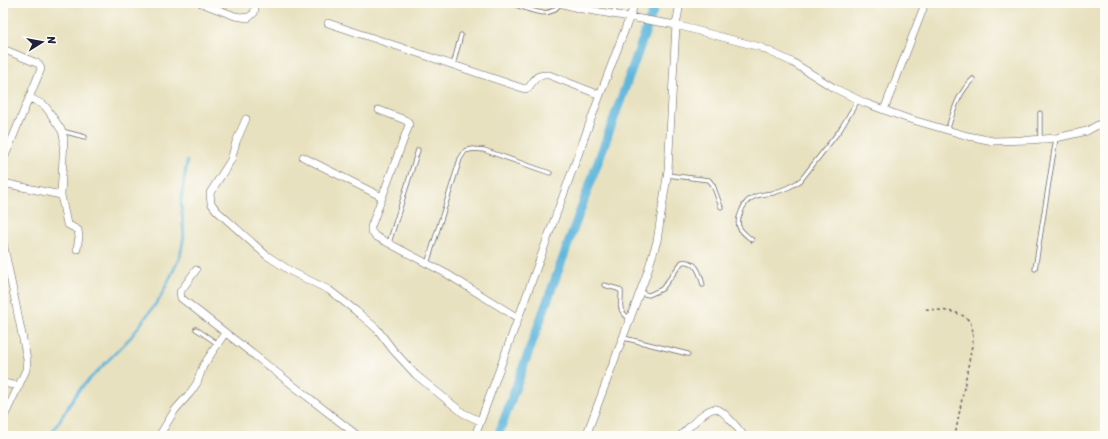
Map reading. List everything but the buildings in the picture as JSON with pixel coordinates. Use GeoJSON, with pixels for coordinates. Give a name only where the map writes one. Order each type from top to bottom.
{"type":"FeatureCollection","features":[{"type":"Feature","properties":{"kind":"street"},"geometry":{"type":"LineString","coordinates":[[201,3],[235,16],[248,18],[254,13],[256,3]]}},
{"type":"Feature","properties":{"kind":"street"},"geometry":{"type":"LineString","coordinates":[[560,3],[577,8],[676,25],[760,47],[792,62],[834,88],[858,100],[947,131],[993,141],[1056,138],[1087,131],[1105,121]]}},
{"type":"Feature","properties":{"kind":"street"},"geometry":{"type":"LineString","coordinates":[[475,436],[635,3]]}},
{"type":"Feature","properties":{"kind":"street"},"geometry":{"type":"LineString","coordinates":[[586,436],[640,293],[657,241],[667,175],[676,25],[680,3]]}},
{"type":"Feature","properties":{"kind":"street"},"geometry":{"type":"LineString","coordinates":[[884,110],[923,9]]}},
{"type":"Feature","properties":{"kind":"street"},"geometry":{"type":"LineString","coordinates":[[328,23],[525,89],[528,88],[541,74],[549,75],[600,95]]}},
{"type":"Feature","properties":{"kind":"street"},"geometry":{"type":"LineString","coordinates":[[3,49],[41,66],[30,98],[3,161]]}},
{"type":"Feature","properties":{"kind":"street"},"geometry":{"type":"LineString","coordinates":[[30,98],[44,105],[62,131],[64,139],[61,195],[62,204],[67,224],[78,230],[79,237],[77,249]]}},
{"type":"Feature","properties":{"kind":"street"},"geometry":{"type":"LineString","coordinates":[[379,110],[405,120],[409,125],[371,227],[371,231],[375,236],[447,274],[518,318]]}},
{"type":"Feature","properties":{"kind":"street"},"geometry":{"type":"LineString","coordinates":[[246,119],[236,142],[232,156],[210,193],[211,203],[217,211],[266,255],[292,272],[329,290],[356,310],[377,329],[393,350],[416,375],[463,413],[480,421]]}},
{"type":"Feature","properties":{"kind":"street"},"geometry":{"type":"LineString","coordinates":[[303,157],[382,197]]}},
{"type":"Feature","properties":{"kind":"street"},"geometry":{"type":"LineString","coordinates":[[3,184],[61,195]]}},
{"type":"Feature","properties":{"kind":"street"},"geometry":{"type":"LineString","coordinates":[[3,242],[27,360],[26,370],[3,419]]}},
{"type":"Feature","properties":{"kind":"street"},"geometry":{"type":"LineString","coordinates":[[196,270],[180,292],[181,298],[358,436]]}},
{"type":"Feature","properties":{"kind":"street"},"geometry":{"type":"LineString","coordinates":[[159,436],[175,410],[197,383],[203,366],[225,333]]}},
{"type":"Feature","properties":{"kind":"street"},"geometry":{"type":"LineString","coordinates":[[3,383],[19,386]]}},
{"type":"Feature","properties":{"kind":"street"},"geometry":{"type":"LineString","coordinates":[[680,436],[703,414],[713,409],[719,410],[724,414],[744,436]]}},
{"type":"Feature","properties":{"kind":"lane"},"geometry":{"type":"LineString","coordinates":[[510,3],[547,13],[556,9],[560,3]]}},
{"type":"Feature","properties":{"kind":"lane"},"geometry":{"type":"LineString","coordinates":[[612,14],[619,3]]}},
{"type":"Feature","properties":{"kind":"lane"},"geometry":{"type":"LineString","coordinates":[[453,65],[461,35]]}},
{"type":"Feature","properties":{"kind":"lane"},"geometry":{"type":"LineString","coordinates":[[947,131],[960,94],[973,79]]}},
{"type":"Feature","properties":{"kind":"lane"},"geometry":{"type":"LineString","coordinates":[[752,240],[740,230],[738,224],[744,204],[752,198],[794,186],[801,180],[840,130],[858,100]]}},
{"type":"Feature","properties":{"kind":"lane"},"geometry":{"type":"LineString","coordinates":[[1040,113],[1040,139]]}},
{"type":"Feature","properties":{"kind":"lane"},"geometry":{"type":"LineString","coordinates":[[62,131],[85,137]]}},
{"type":"Feature","properties":{"kind":"lane"},"geometry":{"type":"LineString","coordinates":[[1035,269],[1056,138]]}},
{"type":"Feature","properties":{"kind":"lane"},"geometry":{"type":"LineString","coordinates":[[427,264],[460,159],[465,151],[473,149],[484,150],[550,173]]}},
{"type":"Feature","properties":{"kind":"lane"},"geometry":{"type":"LineString","coordinates":[[389,243],[418,150]]}},
{"type":"Feature","properties":{"kind":"lane"},"geometry":{"type":"LineString","coordinates":[[667,175],[709,180],[713,184],[721,207]]}},
{"type":"Feature","properties":{"kind":"lane"},"geometry":{"type":"LineString","coordinates":[[640,293],[649,295],[662,289],[682,262],[688,261],[694,264],[699,271],[703,285]]}},
{"type":"Feature","properties":{"kind":"lane"},"geometry":{"type":"LineString","coordinates":[[604,285],[621,291],[621,310],[630,320]]}},
{"type":"Feature","properties":{"kind":"lane"},"geometry":{"type":"LineString","coordinates":[[196,329],[218,344]]}},
{"type":"Feature","properties":{"kind":"lane"},"geometry":{"type":"LineString","coordinates":[[623,338],[688,354]]}},
{"type":"Feature","properties":{"kind":"path"},"geometry":{"type":"LineString","coordinates":[[926,309],[960,313],[966,317],[972,326],[973,340],[955,436]]}},
{"type":"Feature","properties":{"kind":"waterway"},"geometry":{"type":"LineString","coordinates":[[498,436],[656,3]]}},
{"type":"Feature","properties":{"kind":"waterway"},"geometry":{"type":"LineString","coordinates":[[50,436],[78,391],[131,337],[160,298],[180,257],[184,236],[181,202],[187,161]]}}]}
